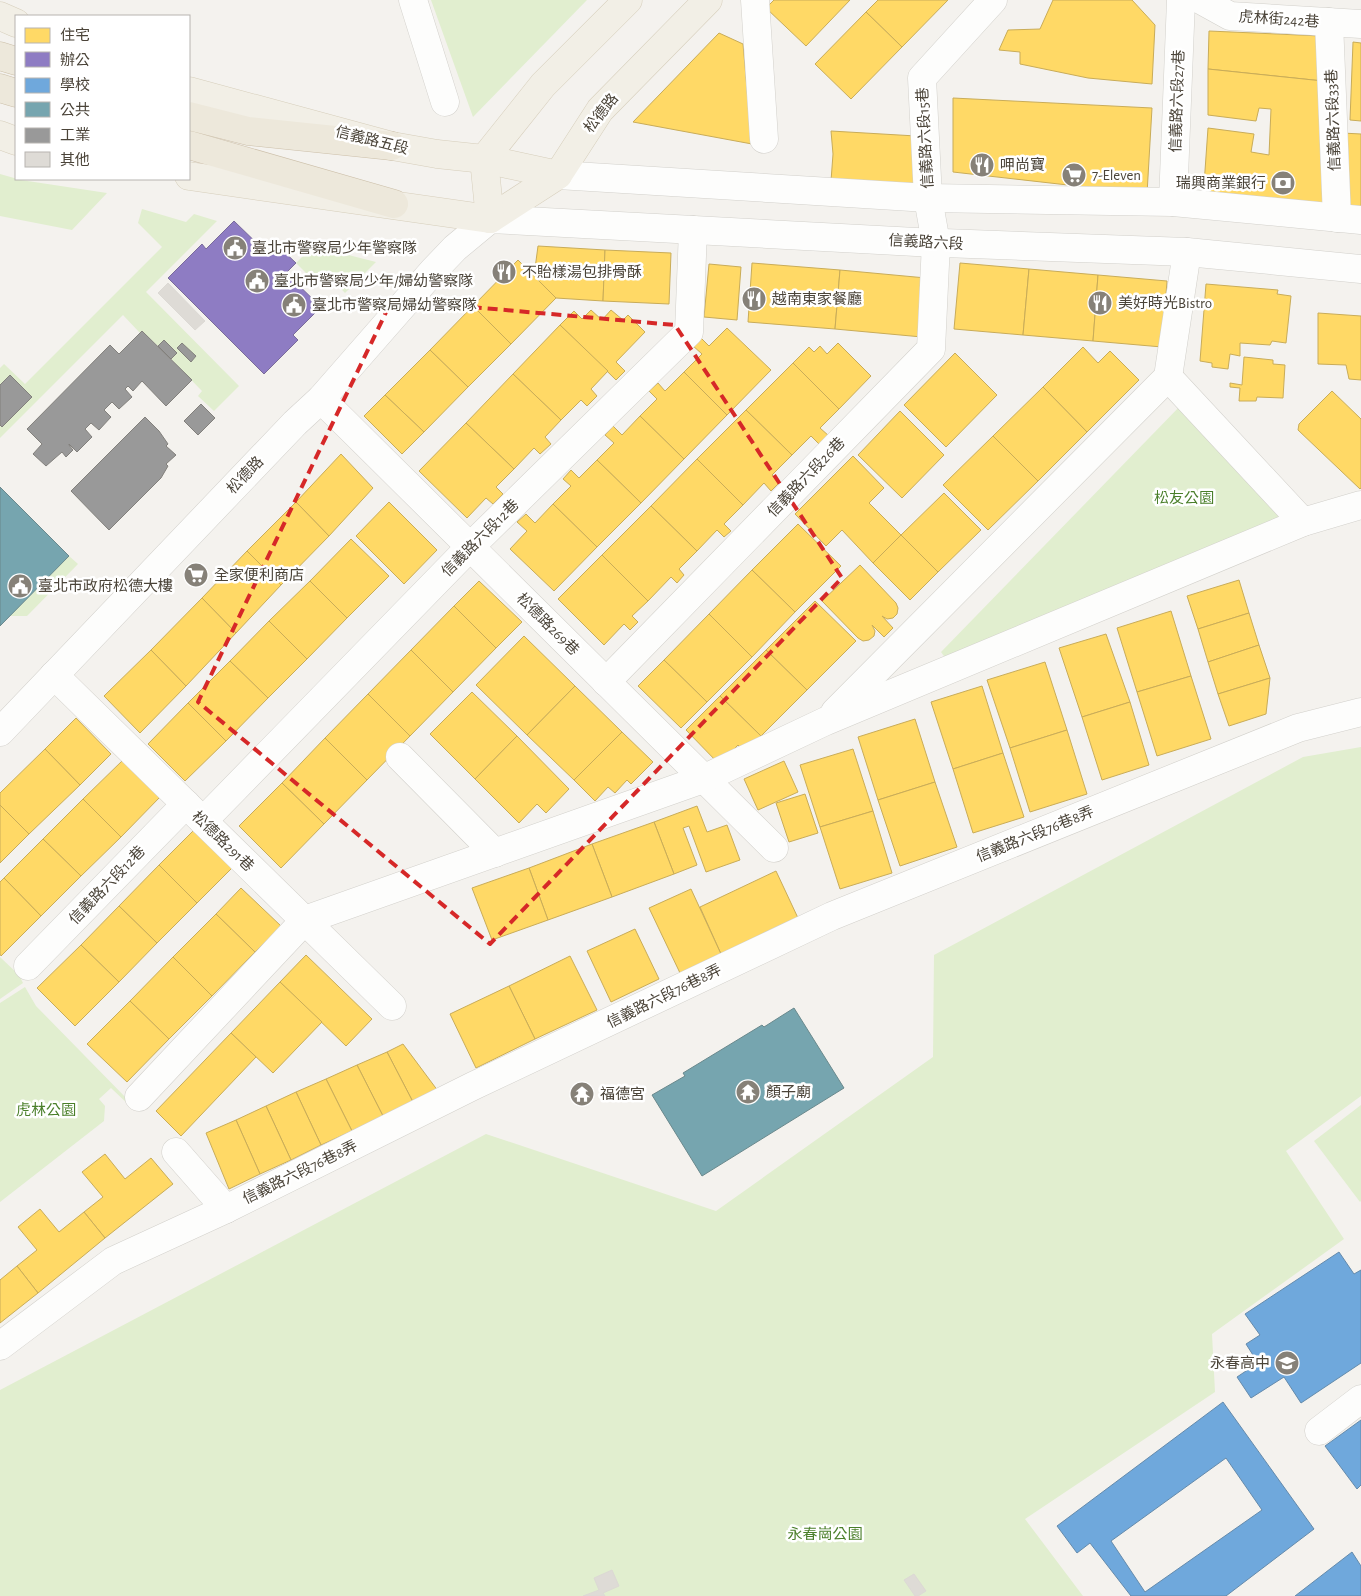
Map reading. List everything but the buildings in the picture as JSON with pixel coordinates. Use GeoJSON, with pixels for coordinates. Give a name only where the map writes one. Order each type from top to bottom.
{"type":"FeatureCollection","features":[{"type":"Feature","properties":{"kind":"highway"},"geometry":{"type":"LineString","coordinates":[[0,56],[15,61]]}},
{"type":"Feature","properties":{"kind":"highway"},"geometry":{"type":"LineString","coordinates":[[0,88],[15,93]]}},
{"type":"Feature","properties":{"kind":"highway"},"geometry":{"type":"LineString","coordinates":[[190,116],[248,130],[392,146]]}},
{"type":"Feature","properties":{"kind":"highway"},"geometry":{"type":"LineString","coordinates":[[190,145],[394,204]]}},
{"type":"Feature","properties":{"kind":"main road"},"geometry":{"type":"LineString","coordinates":[[190,176],[490,218],[484,160],[543,85],[628,0]]}},
{"type":"Feature","properties":{"kind":"main road","name":"松德路"},"geometry":{"type":"LineString","coordinates":[[490,218],[558,175],[600,110],[708,0]]}},
{"type":"Feature","properties":{"kind":"main road"},"geometry":{"type":"LineString","coordinates":[[0,16],[15,23]]}},
{"type":"Feature","properties":{"kind":"main road","name":"信義路五段"},"geometry":{"type":"LineString","coordinates":[[190,90],[392,146],[484,160],[558,175]]}},
{"type":"Feature","properties":{"kind":"main road"},"geometry":{"type":"LineString","coordinates":[[0,135],[15,141]]}},
{"type":"Feature","properties":{"kind":"street"},"geometry":{"type":"LineString","coordinates":[[413,0],[445,102]]}},
{"type":"Feature","properties":{"kind":"street"},"geometry":{"type":"LineString","coordinates":[[755,0],[764,139]]}},
{"type":"Feature","properties":{"kind":"street","name":"信義路六段15巷"},"geometry":{"type":"LineString","coordinates":[[936,243],[928,198],[922,78],[993,0]]}},
{"type":"Feature","properties":{"kind":"street","name":"信義路六段27巷"},"geometry":{"type":"LineString","coordinates":[[1173,202],[1181,0]]}},
{"type":"Feature","properties":{"kind":"street","name":"虎林街242巷"},"geometry":{"type":"LineString","coordinates":[[1201,0],[1230,16],[1361,24]]}},
{"type":"Feature","properties":{"kind":"street","name":"信義路六段33巷"},"geometry":{"type":"LineString","coordinates":[[1329,22],[1349,219]]}},
{"type":"Feature","properties":{"kind":"street"},"geometry":{"type":"LineString","coordinates":[[558,175],[928,198],[1173,202],[1349,219]]}},
{"type":"Feature","properties":{"kind":"street","name":"信義路六段"},"geometry":{"type":"LineString","coordinates":[[490,218],[936,243],[1187,252],[1361,269]]}},
{"type":"Feature","properties":{"kind":"street","name":"松德路"},"geometry":{"type":"LineString","coordinates":[[0,732],[295,423],[321,399],[434,271],[456,248],[490,218]]}},
{"type":"Feature","properties":{"kind":"street","name":"信義路六段12巷"},"geometry":{"type":"LineString","coordinates":[[28,966],[194,813],[471,546],[688,332],[693,230]]}},
{"type":"Feature","properties":{"kind":"street","name":"信義路六段26巷"},"geometry":{"type":"LineString","coordinates":[[606,682],[931,349],[936,243]]}},
{"type":"Feature","properties":{"kind":"street"},"geometry":{"type":"LineString","coordinates":[[826,721],[1168,377],[1187,252]]}},
{"type":"Feature","properties":{"kind":"street"},"geometry":{"type":"LineString","coordinates":[[1168,377],[1303,522]]}},
{"type":"Feature","properties":{"kind":"street","name":"松德路269巷"},"geometry":{"type":"LineString","coordinates":[[321,399],[774,848]]}},
{"type":"Feature","properties":{"kind":"street"},"geometry":{"type":"LineString","coordinates":[[139,1097],[305,920],[703,778],[826,721],[1303,522],[1361,505]]}},
{"type":"Feature","properties":{"kind":"street","name":"松德路291巷"},"geometry":{"type":"LineString","coordinates":[[54,675],[392,1006]]}},
{"type":"Feature","properties":{"kind":"street","name":"信義路六段76巷8弄"},"geometry":{"type":"LineString","coordinates":[[0,1346],[113,1261],[226,1209],[473,1086],[832,916],[1298,728],[1361,712]]}},
{"type":"Feature","properties":{"kind":"street"},"geometry":{"type":"LineString","coordinates":[[400,757],[495,853]]}},
{"type":"Feature","properties":{"kind":"street"},"geometry":{"type":"LineString","coordinates":[[176,1152],[226,1209]]}},
{"type":"Feature","properties":{"kind":"street"},"geometry":{"type":"LineString","coordinates":[[1319,1431],[1361,1399]]}},
{"type":"Feature","properties":{"kind":"highlighted area"},"geometry":{"type":"Polygon","coordinates":[[[392,300],[675,325],[842,578],[490,944],[198,702],[392,300]]]}},
{"type":"Feature","properties":{"kind":"green space"},"geometry":{"type":"Polygon","coordinates":[[[431,0],[587,0],[473,117],[431,0]]]}},
{"type":"Feature","properties":{"kind":"green space"},"geometry":{"type":"Polygon","coordinates":[[[0,174],[15,178],[15,180],[107,193],[72,230],[0,216],[0,174]]]}},
{"type":"Feature","properties":{"kind":"green space"},"geometry":{"type":"Polygon","coordinates":[[[142,209],[186,222],[194,214],[217,221],[146,292],[239,386],[214,411],[198,396],[202,391],[171,359],[177,353],[164,340],[158,346],[142,331],[140,333],[123,315],[0,438],[0,368],[4,364],[25,384],[162,247],[138,223],[142,209]]]}},
{"type":"Feature","properties":{"kind":"green space"},"geometry":{"type":"Polygon","coordinates":[[[313,246],[376,262],[345,293],[326,273],[316,283],[296,263],[313,246]]]}},
{"type":"Feature","properties":{"kind":"green space","name":"松友公園"},"geometry":{"type":"Polygon","coordinates":[[[1183,403],[1303,521],[952,667],[941,652],[1183,403]]]}},
{"type":"Feature","properties":{"kind":"green space"},"geometry":{"type":"Polygon","coordinates":[[[69,556],[78,564],[27,616],[9,616],[69,556]]]}},
{"type":"Feature","properties":{"kind":"green space","name":"永春崗公園"},"geometry":{"type":"Polygon","coordinates":[[[1361,747],[1361,1096],[1286,1151],[1344,1239],[1212,1334],[1215,1392],[1025,1519],[1083,1596],[0,1596],[0,1390],[486,1134],[716,1211],[933,1057],[934,955],[1303,757],[1361,747]]]}},
{"type":"Feature","properties":{"kind":"green space"},"geometry":{"type":"Polygon","coordinates":[[[0,957],[19,975],[23,983],[0,999],[0,957]]]}},
{"type":"Feature","properties":{"kind":"green space","name":"虎林公園"},"geometry":{"type":"Polygon","coordinates":[[[25,987],[36,1006],[131,1103],[129,1105],[111,1088],[99,1099],[105,1106],[104,1121],[0,1202],[0,1003],[25,987]]]}},
{"type":"Feature","properties":{"kind":"green space"},"geometry":{"type":"Polygon","coordinates":[[[1361,1105],[1361,1201],[1360,1202],[1314,1141],[1361,1105]]]}},
{"type":"Feature","properties":{"kind":"place","name":"呷尚寶"},"geometry":{"type":"Point","coordinates":[982,165]}},
{"type":"Feature","properties":{"kind":"place","name":"7-Eleven"},"geometry":{"type":"Point","coordinates":[1074,175]}},
{"type":"Feature","properties":{"kind":"place","name":"瑞興商業銀行"},"geometry":{"type":"Point","coordinates":[1283,183]}},
{"type":"Feature","properties":{"kind":"place","name":"臺北市警察局少年警察隊"},"geometry":{"type":"Point","coordinates":[235,248]}},
{"type":"Feature","properties":{"kind":"place","name":"不貽樣湯包排骨酥"},"geometry":{"type":"Point","coordinates":[504,272]}},
{"type":"Feature","properties":{"kind":"place","name":"臺北市警察局少年/婦幼警察隊"},"geometry":{"type":"Point","coordinates":[257,281]}},
{"type":"Feature","properties":{"kind":"place","name":"越南東家餐廳"},"geometry":{"type":"Point","coordinates":[754,299]}},
{"type":"Feature","properties":{"kind":"place","name":"美好時光Bistro"},"geometry":{"type":"Point","coordinates":[1100,303]}},
{"type":"Feature","properties":{"kind":"place","name":"臺北市警察局婦幼警察隊"},"geometry":{"type":"Point","coordinates":[294,305]}},
{"type":"Feature","properties":{"kind":"place","name":"全家便利商店"},"geometry":{"type":"Point","coordinates":[196,575]}},
{"type":"Feature","properties":{"kind":"place","name":"臺北市政府松德大樓"},"geometry":{"type":"Point","coordinates":[20,586]}},
{"type":"Feature","properties":{"kind":"place","name":"顏子廟"},"geometry":{"type":"Point","coordinates":[748,1092]}},
{"type":"Feature","properties":{"kind":"place","name":"福德宮"},"geometry":{"type":"Point","coordinates":[582,1094]}},
{"type":"Feature","properties":{"kind":"place","name":"永春高中"},"geometry":{"type":"Point","coordinates":[1287,1363]}}]}
